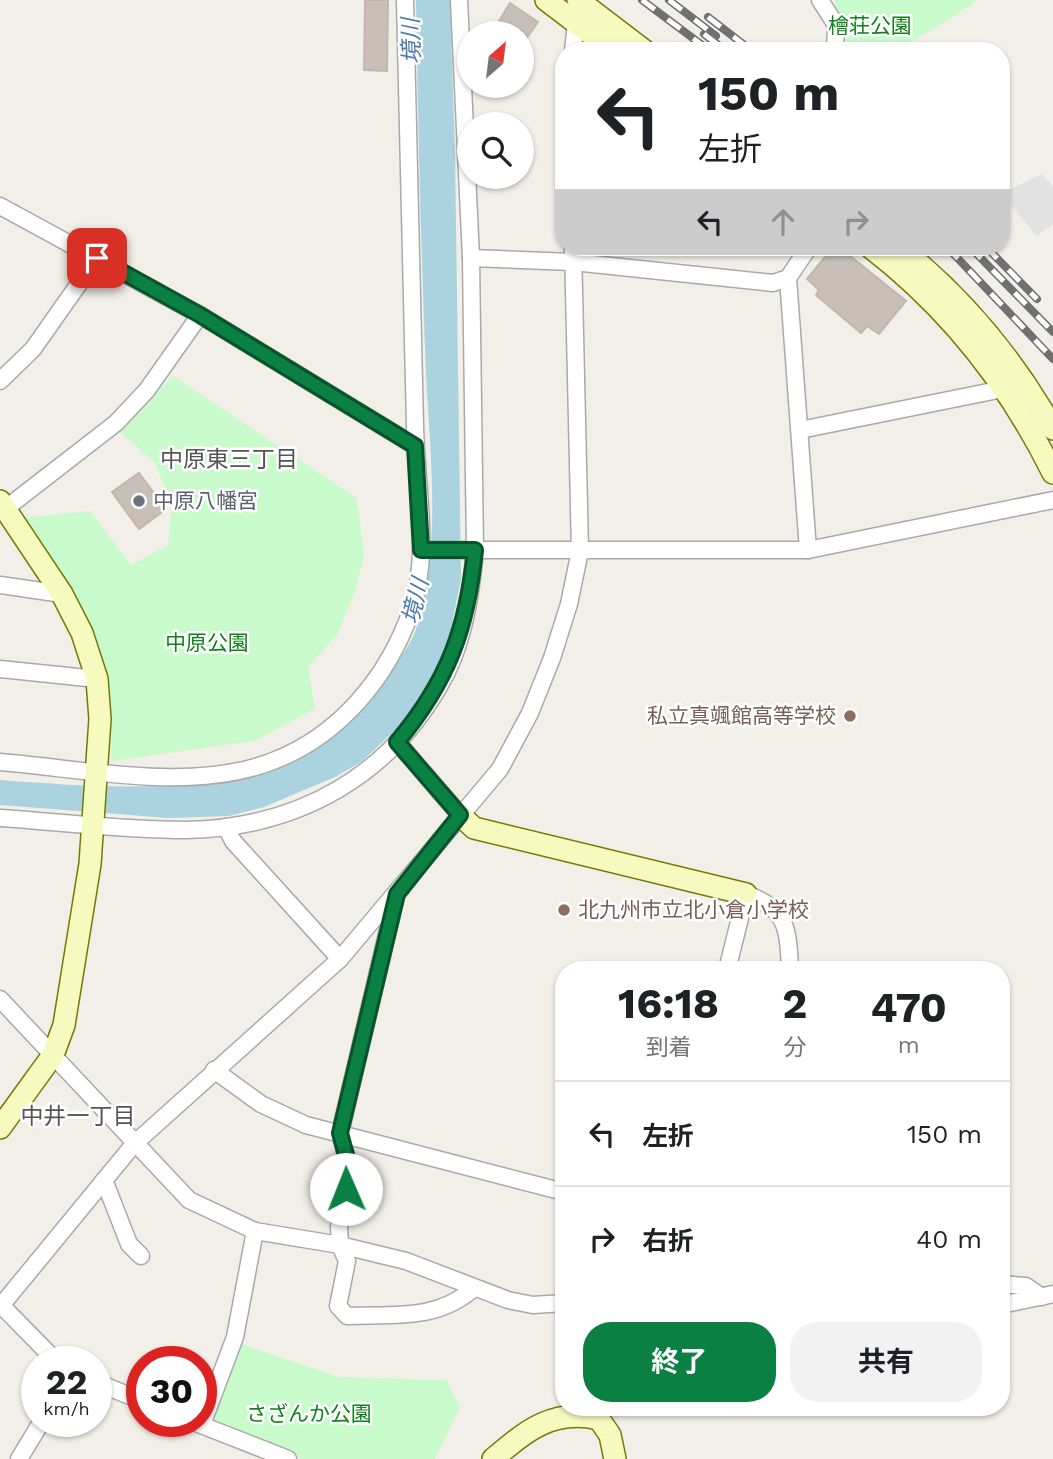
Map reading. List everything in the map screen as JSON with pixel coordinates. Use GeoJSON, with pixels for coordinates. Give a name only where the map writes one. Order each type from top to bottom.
{"type":"FeatureCollection","features":[{"type":"Feature","properties":{"kind":"street"},"geometry":{"type":"LineString","coordinates":[[0,762],[97,774],[187,778],[230,773],[273,761],[311,741],[346,716],[374,682],[397,645],[411,610],[424,550],[415,446],[405,0]]}},
{"type":"Feature","properties":{"kind":"street"},"geometry":{"type":"LineString","coordinates":[[0,818],[93,820],[185,830],[270,820],[307,808],[373,765],[397,742],[423,711],[446,673],[470,598],[471,550],[471,258],[458,0]]}},
{"type":"Feature","properties":{"kind":"street"},"geometry":{"type":"LineString","coordinates":[[546,0],[601,42]]}},
{"type":"Feature","properties":{"kind":"street"},"geometry":{"type":"LineString","coordinates":[[578,0],[633,42]]}},
{"type":"Feature","properties":{"kind":"street"},"geometry":{"type":"LineString","coordinates":[[820,0],[836,25],[835,42]]}},
{"type":"Feature","properties":{"kind":"street"},"geometry":{"type":"LineString","coordinates":[[574,42],[576,23]]}},
{"type":"Feature","properties":{"kind":"street"},"geometry":{"type":"LineString","coordinates":[[0,206],[200,315],[415,446]]}},
{"type":"Feature","properties":{"kind":"street"},"geometry":{"type":"LineString","coordinates":[[471,258],[555,255]]}},
{"type":"Feature","properties":{"kind":"street"},"geometry":{"type":"LineString","coordinates":[[41,1346],[0,1305],[134,1144],[340,959],[500,769],[530,713],[569,604],[580,551],[573,256]]}},
{"type":"Feature","properties":{"kind":"street"},"geometry":{"type":"LineString","coordinates":[[587,256],[774,283],[788,278],[803,256]]}},
{"type":"Feature","properties":{"kind":"street"},"geometry":{"type":"LineString","coordinates":[[880,256],[942,310],[1003,387],[1053,472]]}},
{"type":"Feature","properties":{"kind":"street"},"geometry":{"type":"LineString","coordinates":[[910,256],[954,295],[998,344],[1053,429]]}},
{"type":"Feature","properties":{"kind":"street"},"geometry":{"type":"LineString","coordinates":[[0,381],[33,349],[97,258]]}},
{"type":"Feature","properties":{"kind":"street"},"geometry":{"type":"LineString","coordinates":[[788,278],[808,550]]}},
{"type":"Feature","properties":{"kind":"street"},"geometry":{"type":"LineString","coordinates":[[0,1128],[53,1055],[64,1026],[72,984],[97,774],[97,679],[82,633],[62,594],[3,505],[116,423],[148,390],[200,315]]}},
{"type":"Feature","properties":{"kind":"street"},"geometry":{"type":"LineString","coordinates":[[800,430],[1003,387]]}},
{"type":"Feature","properties":{"kind":"street"},"geometry":{"type":"LineString","coordinates":[[424,550],[808,550],[1053,500]]}},
{"type":"Feature","properties":{"kind":"street"},"geometry":{"type":"LineString","coordinates":[[0,585],[62,594]]}},
{"type":"Feature","properties":{"kind":"street"},"geometry":{"type":"LineString","coordinates":[[0,669],[97,679]]}},
{"type":"Feature","properties":{"kind":"street"},"geometry":{"type":"LineString","coordinates":[[397,742],[474,828],[746,894],[776,908],[788,939],[789,961]]}},
{"type":"Feature","properties":{"kind":"street"},"geometry":{"type":"LineString","coordinates":[[226,827],[233,841],[340,959]]}},
{"type":"Feature","properties":{"kind":"street"},"geometry":{"type":"LineString","coordinates":[[397,894],[340,1133],[350,1170],[339,1227],[340,1245],[347,1261],[338,1306],[347,1316],[433,1313],[460,1300],[474,1288]]}},
{"type":"Feature","properties":{"kind":"street"},"geometry":{"type":"LineString","coordinates":[[729,961],[746,894]]}},
{"type":"Feature","properties":{"kind":"street"},"geometry":{"type":"LineString","coordinates":[[0,999],[189,1200],[255,1231],[340,1245],[406,1261],[474,1288],[533,1305],[555,1304]]}},
{"type":"Feature","properties":{"kind":"street"},"geometry":{"type":"LineString","coordinates":[[214,1070],[261,1104],[306,1125],[555,1190]]}},
{"type":"Feature","properties":{"kind":"street"},"geometry":{"type":"LineString","coordinates":[[104,1180],[129,1244],[141,1256]]}},
{"type":"Feature","properties":{"kind":"street"},"geometry":{"type":"LineString","coordinates":[[217,1375],[234,1337],[255,1231]]}},
{"type":"Feature","properties":{"kind":"street"},"geometry":{"type":"LineString","coordinates":[[1010,1285],[1026,1286],[1047,1296]]}},
{"type":"Feature","properties":{"kind":"street"},"geometry":{"type":"LineString","coordinates":[[1010,1304],[1047,1296]]}},
{"type":"Feature","properties":{"kind":"street"},"geometry":{"type":"LineString","coordinates":[[493,1459],[537,1426],[565,1416]]}},
{"type":"Feature","properties":{"kind":"street"},"geometry":{"type":"LineString","coordinates":[[604,1416],[615,1459]]}},
{"type":"Feature","properties":{"kind":"street"},"geometry":{"type":"LineString","coordinates":[[217,1431],[288,1459]]}},
{"type":"Feature","properties":{"kind":"street"},"geometry":{"type":"LineString","coordinates":[[19,1459],[32,1437]]}},
{"type":"Feature","properties":{"kind":"green space","name":"檜荘公園"},"geometry":{"type":"Polygon","coordinates":[[[835,0],[978,0],[931,31],[908,42],[848,42],[843,37],[835,0]]]}},
{"type":"Feature","properties":{"kind":"green space","name":"中原公園"},"geometry":{"type":"Polygon","coordinates":[[[173,376],[357,498],[364,556],[355,591],[337,635],[308,667],[315,709],[254,741],[112,761],[107,680],[95,636],[74,594],[23,518],[90,511],[131,565],[168,545],[172,505],[155,463],[119,431],[173,376]]]}},
{"type":"Feature","properties":{"kind":"green space","name":"さざんか公園"},"geometry":{"type":"Polygon","coordinates":[[[233,1341],[338,1377],[446,1380],[460,1406],[435,1459],[303,1459],[217,1425],[217,1392],[233,1341]]]}},
{"type":"Feature","properties":{"kind":"shaded area"},"geometry":{"type":"Polygon","coordinates":[[[1042,174],[1053,187],[1053,224],[1037,236],[1010,204],[1010,190],[1042,174]]]}},
{"type":"Feature","properties":{"kind":"water"},"geometry":{"type":"Polygon","coordinates":[[[416,0],[450,0],[455,152],[461,579],[446,653],[406,720],[361,762],[335,777],[264,807],[229,816],[168,818],[0,805],[0,780],[160,786],[213,780],[263,769],[309,748],[351,718],[387,676],[411,641],[424,600],[432,536],[416,0]]]}},
{"type":"Feature","properties":{"kind":"building"},"geometry":{"type":"Polygon","coordinates":[[[365,0],[388,0],[387,71],[364,70],[365,0]]]}},
{"type":"Feature","properties":{"kind":"building"},"geometry":{"type":"Polygon","coordinates":[[[510,3],[538,22],[534,28],[534,21],[499,21],[510,3]]]}},
{"type":"Feature","properties":{"kind":"building"},"geometry":{"type":"Polygon","coordinates":[[[826,256],[850,256],[906,301],[879,334],[867,326],[861,333],[816,295],[819,290],[807,279],[826,256]]]}},
{"type":"Feature","properties":{"kind":"building","name":"中原八幡宮"},"geometry":{"type":"Polygon","coordinates":[[[139,473],[166,509],[139,529],[112,492],[139,473]]]}},
{"type":"Feature","properties":{"kind":"railway"},"geometry":{"type":"LineString","coordinates":[[642,0],[698,42]]}},
{"type":"Feature","properties":{"kind":"railway"},"geometry":{"type":"LineString","coordinates":[[669,0],[716,36]]}},
{"type":"Feature","properties":{"kind":"railway"},"geometry":{"type":"LineString","coordinates":[[708,17],[740,42]]}},
{"type":"Feature","properties":{"kind":"railway"},"geometry":{"type":"LineString","coordinates":[[704,34],[714,42]]}},
{"type":"Feature","properties":{"kind":"railway"},"geometry":{"type":"LineString","coordinates":[[956,256],[1053,359]]}},
{"type":"Feature","properties":{"kind":"railway"},"geometry":{"type":"LineString","coordinates":[[979,256],[1053,332]]}},
{"type":"Feature","properties":{"kind":"railway"},"geometry":{"type":"LineString","coordinates":[[995,256],[1037,299]]}},
{"type":"Feature","properties":{"kind":"place","name":"中原八幡宮"},"geometry":{"type":"Point","coordinates":[139,501]}},
{"type":"Feature","properties":{"kind":"place","name":"私立真颯館高等学校"},"geometry":{"type":"Point","coordinates":[850,716]}},
{"type":"Feature","properties":{"kind":"place","name":"北九州市立北小倉小学校"},"geometry":{"type":"Point","coordinates":[564,910]}},
{"type":"Feature","properties":{"kind":"district","name":"中原東三丁目"},"geometry":{"type":"Point","coordinates":[229,459]}},
{"type":"Feature","properties":{"kind":"district","name":"中井一丁目"},"geometry":{"type":"Point","coordinates":[78,1116]}},
{"type":"Feature","properties":{"kind":"route"},"geometry":{"type":"LineString","coordinates":[[97,258],[200,315],[415,446],[421,550],[475,550],[470,598],[446,673],[423,711],[397,742],[460,815],[397,894],[340,1133],[350,1170],[346,1189]]}},
{"type":"Feature","properties":{"kind":"water label","name":"境川"},"geometry":{"type":"Point","coordinates":[411,41]}},
{"type":"Feature","properties":{"kind":"water label","name":"境川"},"geometry":{"type":"Point","coordinates":[415,601]}}]}
